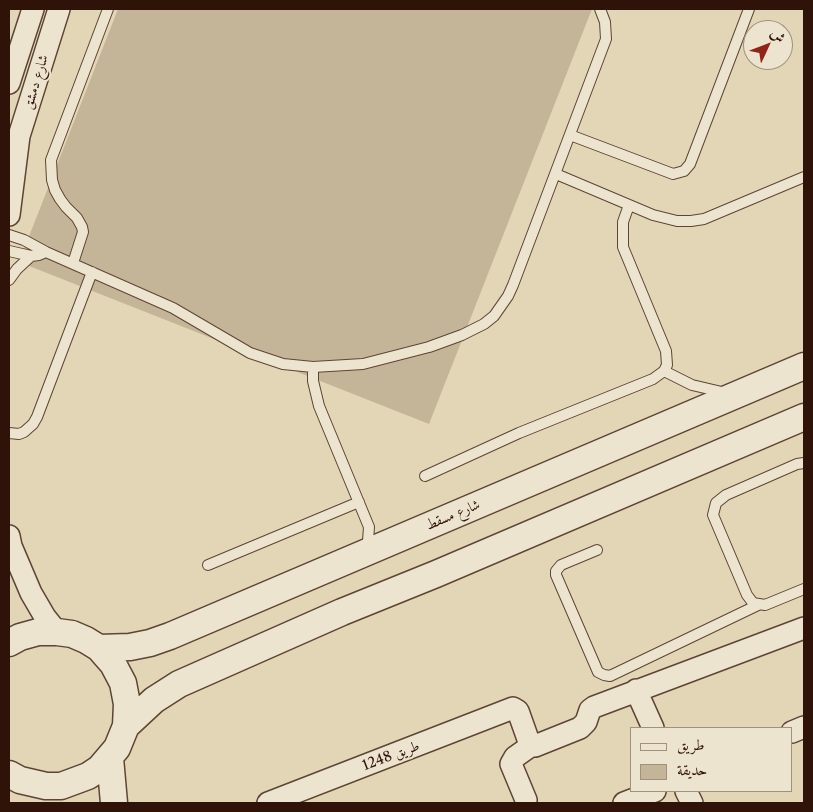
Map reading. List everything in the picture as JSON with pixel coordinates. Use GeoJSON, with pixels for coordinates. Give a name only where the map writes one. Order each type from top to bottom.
{"type":"FeatureCollection","features":[{"type":"Feature","properties":{"kind":"street"},"geometry":{"type":"LineString","coordinates":[[23,9],[24,31]]}},
{"type":"Feature","properties":{"kind":"street","name":"شارع دمشق"},"geometry":{"type":"LineString","coordinates":[[9,83],[24,31],[33,9]]}},
{"type":"Feature","properties":{"kind":"street","name":"شارع دمشق"},"geometry":{"type":"LineString","coordinates":[[9,215],[19,136],[60,9]]}},
{"type":"Feature","properties":{"kind":"street","name":"شارع مسقط"},"geometry":{"type":"LineString","coordinates":[[99,648],[130,647],[164,638],[804,366]]}},
{"type":"Feature","properties":{"kind":"street"},"geometry":{"type":"LineString","coordinates":[[126,726],[154,700],[179,684],[342,612],[446,570],[804,417]]}},
{"type":"Feature","properties":{"kind":"street"},"geometry":{"type":"LineString","coordinates":[[9,536],[10,546],[31,593],[45,617],[57,632]]}},
{"type":"Feature","properties":{"kind":"street"},"geometry":{"type":"LineString","coordinates":[[526,800],[511,764],[515,757],[532,745],[536,746],[580,728],[586,722],[590,710],[594,707],[804,628]]}},
{"type":"Feature","properties":{"kind":"street"},"geometry":{"type":"LineString","coordinates":[[9,643],[20,637],[38,632],[72,634],[86,640],[99,648],[113,664],[123,684],[127,704],[126,726],[117,748],[100,768],[88,776],[68,784],[53,795],[9,774]]}},
{"type":"Feature","properties":{"kind":"street"},"geometry":{"type":"LineString","coordinates":[[636,690],[653,727]]}},
{"type":"Feature","properties":{"kind":"street","name":"طريق 1248"},"geometry":{"type":"LineString","coordinates":[[268,803],[513,708],[518,711],[529,742],[532,745]]}},
{"type":"Feature","properties":{"kind":"street"},"geometry":{"type":"LineString","coordinates":[[110,758],[114,803]]}},
{"type":"Feature","properties":{"kind":"street"},"geometry":{"type":"LineString","coordinates":[[624,803],[652,792]]}},
{"type":"Feature","properties":{"kind":"lane"},"geometry":{"type":"LineString","coordinates":[[73,263],[82,227],[78,218],[66,207],[55,190],[52,180],[51,160],[108,9]]}},
{"type":"Feature","properties":{"kind":"lane"},"geometry":{"type":"LineString","coordinates":[[9,235],[24,240],[46,252],[173,308],[250,353],[283,364],[313,367],[362,364],[429,347],[462,335],[484,324],[494,316],[508,296],[606,39],[605,22],[600,9]]}},
{"type":"Feature","properties":{"kind":"lane"},"geometry":{"type":"LineString","coordinates":[[570,135],[673,174],[684,171],[690,164],[749,9]]}},
{"type":"Feature","properties":{"kind":"lane"},"geometry":{"type":"LineString","coordinates":[[556,174],[652,215],[677,221],[704,219],[804,177]]}},
{"type":"Feature","properties":{"kind":"lane"},"geometry":{"type":"LineString","coordinates":[[424,476],[519,433],[653,379],[664,371],[668,358],[666,351],[623,247],[623,222],[629,205]]}},
{"type":"Feature","properties":{"kind":"lane"},"geometry":{"type":"LineString","coordinates":[[9,251],[31,256],[46,252]]}},
{"type":"Feature","properties":{"kind":"lane"},"geometry":{"type":"LineString","coordinates":[[9,280],[17,269],[31,256]]}},
{"type":"Feature","properties":{"kind":"lane"},"geometry":{"type":"LineString","coordinates":[[9,432],[19,434],[24,432],[37,418],[92,272]]}},
{"type":"Feature","properties":{"kind":"lane"},"geometry":{"type":"LineString","coordinates":[[313,367],[313,381],[319,406],[369,527],[368,541],[364,553]]}},
{"type":"Feature","properties":{"kind":"lane"},"geometry":{"type":"LineString","coordinates":[[664,371],[678,379],[700,387],[739,394]]}},
{"type":"Feature","properties":{"kind":"lane"},"geometry":{"type":"LineString","coordinates":[[804,463],[797,464],[726,495],[714,509],[713,515],[747,595],[753,603],[765,605],[804,589]]}},
{"type":"Feature","properties":{"kind":"lane"},"geometry":{"type":"LineString","coordinates":[[208,565],[359,502]]}},
{"type":"Feature","properties":{"kind":"lane"},"geometry":{"type":"LineString","coordinates":[[597,550],[561,564],[556,571],[556,575],[598,672],[604,675],[610,676],[758,604]]}},
{"type":"Feature","properties":{"kind":"green space"},"geometry":{"type":"Polygon","coordinates":[[[118,9],[592,9],[429,424],[19,262],[118,9]]]}}]}
